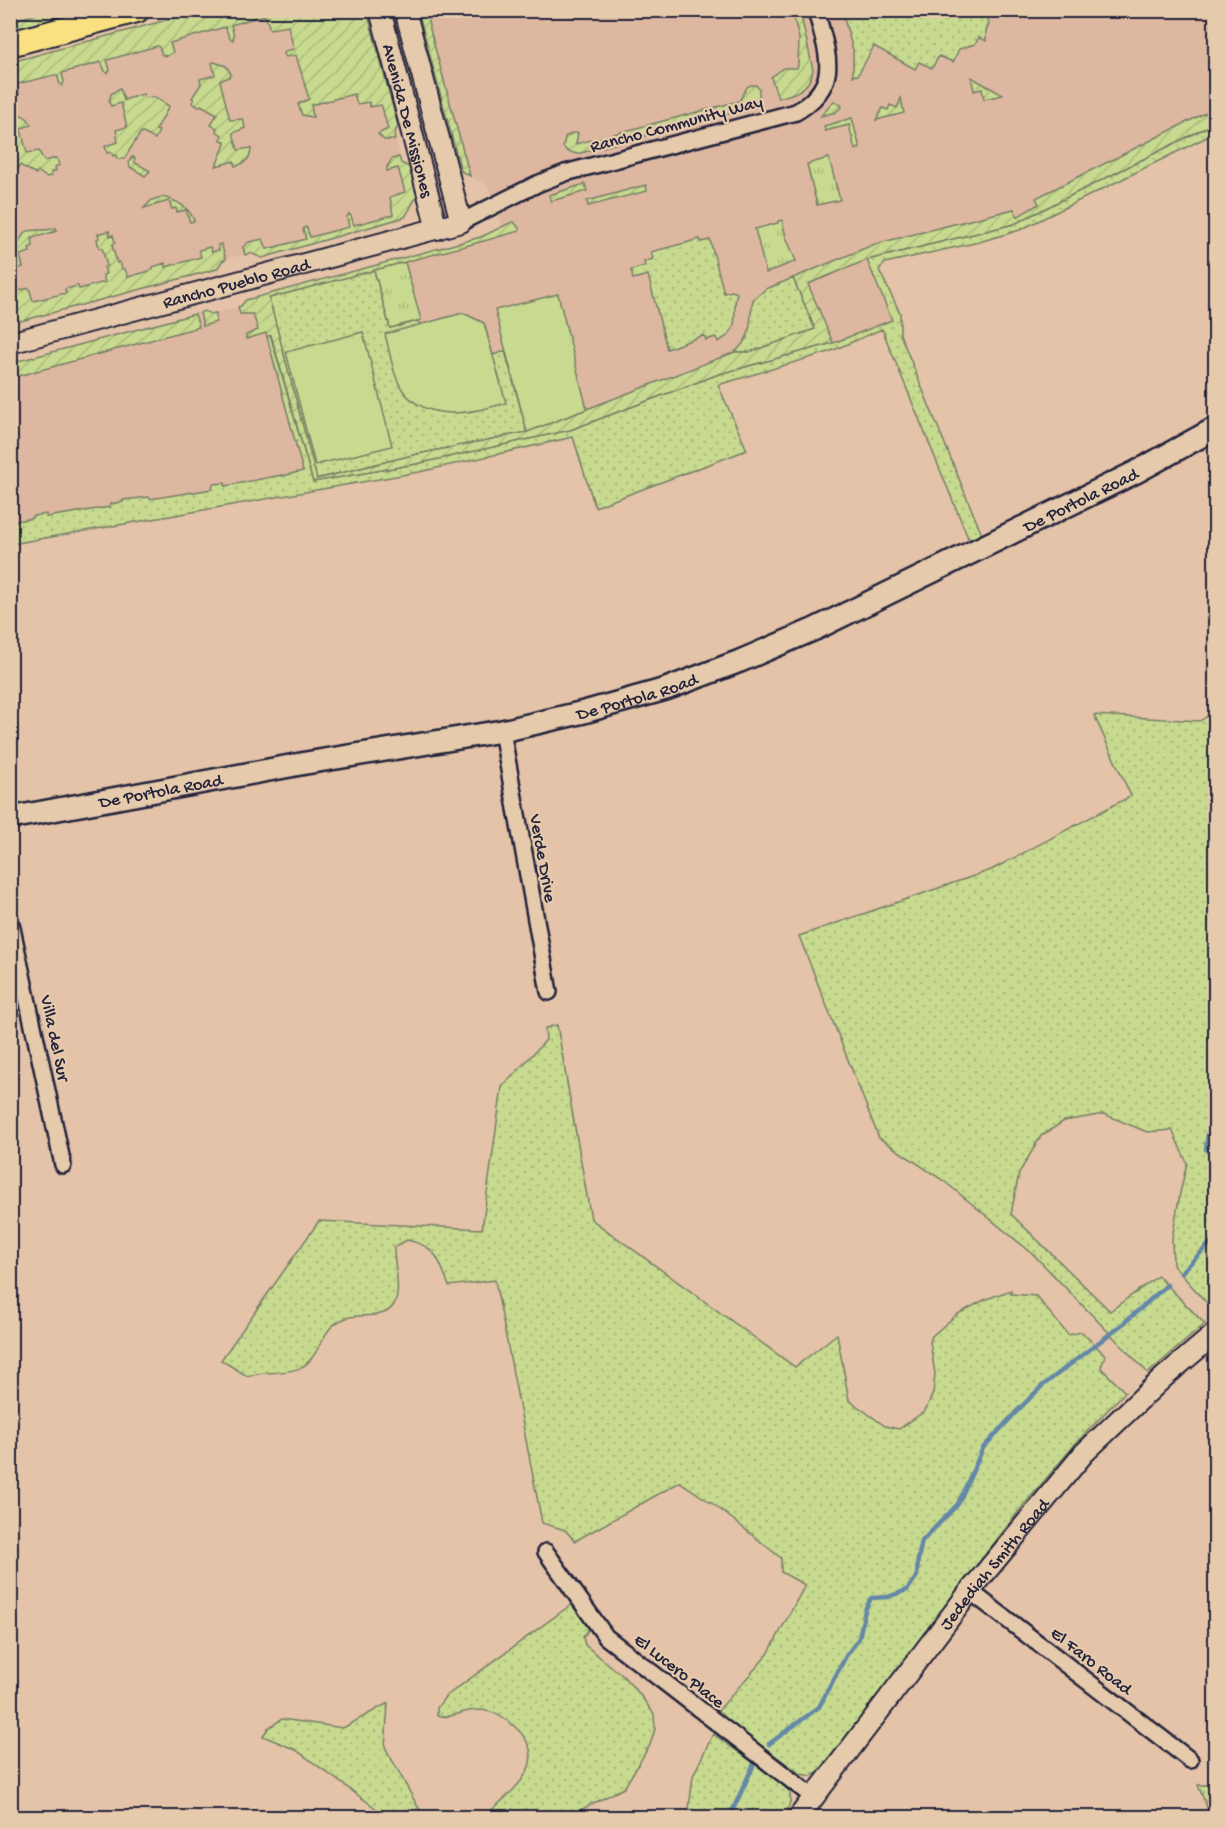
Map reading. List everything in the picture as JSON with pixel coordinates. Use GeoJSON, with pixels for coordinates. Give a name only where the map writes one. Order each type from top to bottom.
{"type":"FeatureCollection","features":[{"type":"Feature","properties":{"kind":"main road"},"geometry":{"type":"LineString","coordinates":[[10,44],[137,10]]}},
{"type":"Feature","properties":{"kind":"main road","name":"De Portola Road"},"geometry":{"type":"LineString","coordinates":[[10,818],[306,763],[502,731],[584,712],[666,689],[816,629],[1136,472],[1215,428]]}},
{"type":"Feature","properties":{"kind":"street","name":"Avenida De Missiones"},"geometry":{"type":"LineString","coordinates":[[380,10],[437,229]]}},
{"type":"Feature","properties":{"kind":"street","name":"Avenida De Missiones"},"geometry":{"type":"LineString","coordinates":[[405,10],[461,222]]}},
{"type":"Feature","properties":{"kind":"street","name":"Rancho Community Way"},"geometry":{"type":"LineString","coordinates":[[461,222],[537,184],[565,173],[796,112],[810,104],[820,94],[829,70],[816,10]]}},
{"type":"Feature","properties":{"kind":"street","name":"Rancho Pueblo Road"},"geometry":{"type":"LineString","coordinates":[[10,343],[461,222]]}},
{"type":"Feature","properties":{"kind":"street","name":"Verde Drive"},"geometry":{"type":"LineString","coordinates":[[502,731],[549,992]]}},
{"type":"Feature","properties":{"kind":"street","name":"Villa del Sur"},"geometry":{"type":"LineString","coordinates":[[10,919],[63,1165]]}},
{"type":"Feature","properties":{"kind":"street","name":"Jedediah Smith Road"},"geometry":{"type":"LineString","coordinates":[[798,1818],[970,1591],[1084,1453],[1164,1377],[1215,1333]]}},
{"type":"Feature","properties":{"kind":"street","name":"El Lucero Place"},"geometry":{"type":"LineString","coordinates":[[546,1552],[606,1637],[813,1797]]}},
{"type":"Feature","properties":{"kind":"street","name":"El Faro Road"},"geometry":{"type":"LineString","coordinates":[[970,1591],[1191,1760]]}},
{"type":"Feature","properties":{"kind":"shaded area"},"geometry":{"type":"Polygon","coordinates":[[[200,11],[367,11],[398,126],[394,135],[401,163],[409,167],[417,196],[405,217],[262,258],[250,253],[222,260],[217,269],[30,319],[21,321],[14,317],[11,318],[11,62],[200,11]]]}},
{"type":"Feature","properties":{"kind":"shaded area"},"geometry":{"type":"Polygon","coordinates":[[[418,11],[1215,11],[1215,123],[1014,224],[867,260],[893,319],[833,343],[570,430],[416,464],[11,534],[11,363],[204,311],[212,314],[241,306],[246,300],[481,237],[502,227],[487,185],[461,171],[418,11]]]}},
{"type":"Feature","properties":{"kind":"green space"},"geometry":{"type":"Polygon","coordinates":[[[48,11],[87,11],[11,31],[11,21],[48,11]]]}},
{"type":"Feature","properties":{"kind":"green space"},"geometry":{"type":"Polygon","coordinates":[[[200,11],[367,11],[398,126],[394,135],[395,140],[384,140],[378,134],[388,129],[381,105],[370,107],[369,102],[357,104],[354,94],[311,105],[313,117],[302,115],[298,104],[309,99],[296,55],[286,57],[284,54],[285,51],[294,49],[288,26],[270,29],[265,15],[231,25],[233,40],[230,39],[225,27],[170,43],[173,52],[167,56],[162,55],[157,46],[107,60],[110,70],[108,73],[101,62],[62,73],[64,82],[62,86],[55,75],[17,84],[19,94],[16,97],[12,89],[11,62],[200,11]]]}},
{"type":"Feature","properties":{"kind":"green space"},"geometry":{"type":"Polygon","coordinates":[[[418,11],[425,11],[470,176],[461,171],[418,11]]]}},
{"type":"Feature","properties":{"kind":"green space"},"geometry":{"type":"Polygon","coordinates":[[[792,11],[800,11],[813,70],[808,82],[801,90],[778,98],[771,77],[784,68],[797,68],[798,66],[799,38],[792,11]]]}},
{"type":"Feature","properties":{"kind":"green space"},"geometry":{"type":"Polygon","coordinates":[[[842,11],[986,11],[989,24],[986,41],[979,37],[975,44],[959,49],[953,62],[939,56],[932,68],[919,62],[915,69],[874,46],[858,75],[853,76],[853,50],[842,11]]]}},
{"type":"Feature","properties":{"kind":"green space"},"geometry":{"type":"Polygon","coordinates":[[[212,63],[226,66],[231,74],[220,81],[230,120],[243,119],[245,128],[233,133],[238,150],[251,148],[247,160],[235,166],[234,161],[216,166],[225,144],[220,139],[222,135],[216,131],[217,128],[211,125],[217,114],[192,103],[194,99],[192,98],[201,84],[200,79],[215,75],[212,63]]]}},
{"type":"Feature","properties":{"kind":"green space"},"geometry":{"type":"Polygon","coordinates":[[[971,77],[1003,95],[984,99],[982,89],[974,91],[971,77]]]}},
{"type":"Feature","properties":{"kind":"green space"},"geometry":{"type":"Polygon","coordinates":[[[756,85],[759,89],[759,103],[751,108],[577,154],[563,147],[565,137],[572,133],[578,133],[576,144],[739,101],[747,87],[756,85]]]}},
{"type":"Feature","properties":{"kind":"green space"},"geometry":{"type":"Polygon","coordinates":[[[120,88],[124,100],[143,94],[145,98],[154,97],[169,106],[156,130],[159,131],[155,139],[141,132],[124,159],[117,159],[116,155],[113,156],[111,152],[107,153],[105,146],[118,142],[116,130],[127,127],[121,103],[111,106],[109,102],[111,94],[120,88]]]}},
{"type":"Feature","properties":{"kind":"green space"},"geometry":{"type":"Polygon","coordinates":[[[901,98],[904,113],[876,120],[883,108],[888,110],[890,105],[897,108],[901,98]]]}},
{"type":"Feature","properties":{"kind":"green space"},"geometry":{"type":"Polygon","coordinates":[[[834,101],[842,106],[836,112],[821,116],[834,101]]]}},
{"type":"Feature","properties":{"kind":"green space"},"geometry":{"type":"Polygon","coordinates":[[[1215,108],[1215,123],[1014,224],[867,260],[808,284],[833,343],[719,374],[570,430],[416,464],[313,482],[271,335],[267,337],[266,333],[246,339],[246,335],[258,330],[253,314],[240,314],[238,307],[246,300],[481,237],[512,222],[519,228],[519,231],[484,241],[269,298],[317,479],[413,455],[527,432],[735,352],[750,352],[815,329],[793,278],[875,244],[1014,209],[1017,217],[1039,204],[1036,198],[1215,108]]]}},
{"type":"Feature","properties":{"kind":"green space"},"geometry":{"type":"Polygon","coordinates":[[[22,115],[31,125],[21,130],[27,153],[39,151],[44,161],[57,158],[59,165],[55,167],[56,171],[51,172],[52,176],[46,177],[38,171],[36,174],[20,165],[14,175],[11,173],[11,130],[17,128],[14,116],[22,115]]]}},
{"type":"Feature","properties":{"kind":"green space"},"geometry":{"type":"Polygon","coordinates":[[[852,118],[860,148],[855,150],[849,125],[825,131],[824,126],[852,118]]]}},
{"type":"Feature","properties":{"kind":"green space"},"geometry":{"type":"Polygon","coordinates":[[[1215,123],[1215,133],[1020,230],[979,242],[885,263],[879,270],[900,313],[900,334],[982,535],[969,540],[882,329],[829,352],[718,385],[747,450],[595,507],[573,437],[419,472],[11,544],[11,522],[33,516],[46,514],[46,517],[110,507],[110,504],[123,502],[123,500],[149,497],[150,499],[212,489],[213,484],[225,483],[225,486],[303,471],[267,337],[270,334],[313,482],[416,464],[570,430],[719,374],[833,343],[892,320],[867,260],[1014,224],[1215,123]]]}},
{"type":"Feature","properties":{"kind":"green space"},"geometry":{"type":"Polygon","coordinates":[[[132,157],[135,158],[134,162],[150,171],[145,176],[130,167],[129,162],[132,157]]]}},
{"type":"Feature","properties":{"kind":"green space"},"geometry":{"type":"Polygon","coordinates":[[[399,157],[401,163],[409,167],[417,196],[405,217],[262,258],[250,253],[245,255],[243,247],[249,242],[263,239],[267,249],[306,239],[303,229],[305,227],[310,237],[349,227],[347,217],[349,214],[354,225],[393,215],[390,197],[405,192],[398,168],[387,171],[387,167],[392,159],[399,157]]]}},
{"type":"Feature","properties":{"kind":"green space"},"geometry":{"type":"Polygon","coordinates":[[[829,158],[840,200],[817,205],[807,164],[829,158]]]}},
{"type":"Feature","properties":{"kind":"green space"},"geometry":{"type":"Polygon","coordinates":[[[585,184],[587,191],[551,201],[549,195],[585,184]]]}},
{"type":"Feature","properties":{"kind":"green space"},"geometry":{"type":"Polygon","coordinates":[[[646,185],[647,191],[588,206],[587,201],[646,185]]]}},
{"type":"Feature","properties":{"kind":"green space"},"geometry":{"type":"Polygon","coordinates":[[[161,197],[181,204],[189,212],[194,221],[190,222],[186,210],[177,212],[176,208],[172,209],[169,201],[144,208],[152,200],[161,197]]]}},
{"type":"Feature","properties":{"kind":"green space"},"geometry":{"type":"Polygon","coordinates":[[[782,220],[796,261],[766,273],[755,229],[782,220]]]}},
{"type":"Feature","properties":{"kind":"green space"},"geometry":{"type":"Polygon","coordinates":[[[56,228],[57,231],[32,238],[33,246],[29,248],[30,252],[20,255],[23,267],[16,269],[11,254],[25,232],[56,228]]]}},
{"type":"Feature","properties":{"kind":"green space"},"geometry":{"type":"Polygon","coordinates":[[[109,231],[115,243],[112,245],[117,263],[120,262],[128,277],[153,270],[153,267],[165,263],[166,267],[201,257],[199,250],[210,247],[212,252],[219,250],[218,245],[221,244],[226,259],[217,269],[21,321],[14,317],[11,318],[11,306],[17,304],[14,292],[29,288],[33,301],[66,293],[65,289],[78,286],[79,289],[105,282],[104,267],[107,266],[97,239],[98,234],[109,231]]]}},
{"type":"Feature","properties":{"kind":"green space"},"geometry":{"type":"Polygon","coordinates":[[[700,239],[701,242],[710,240],[724,293],[732,291],[737,293],[734,326],[726,337],[718,342],[716,337],[706,340],[704,335],[667,349],[648,275],[633,279],[631,270],[645,266],[644,262],[653,259],[651,252],[700,239]]]}},
{"type":"Feature","properties":{"kind":"green space"},"geometry":{"type":"Polygon","coordinates":[[[405,262],[421,320],[390,328],[374,270],[405,262]]]}},
{"type":"Feature","properties":{"kind":"green space"},"geometry":{"type":"Polygon","coordinates":[[[374,270],[390,328],[418,321],[420,325],[463,313],[484,323],[493,355],[505,351],[527,432],[413,455],[316,479],[269,298],[374,270]]]}},
{"type":"Feature","properties":{"kind":"green space"},"geometry":{"type":"Polygon","coordinates":[[[793,278],[815,329],[750,352],[735,352],[746,340],[750,328],[753,300],[766,289],[793,278]]]}},
{"type":"Feature","properties":{"kind":"green space"},"geometry":{"type":"Polygon","coordinates":[[[558,294],[587,409],[527,432],[495,310],[558,294]]]}},
{"type":"Feature","properties":{"kind":"green space"},"geometry":{"type":"Polygon","coordinates":[[[204,311],[211,314],[216,313],[216,322],[203,326],[200,313],[204,311]]]}},
{"type":"Feature","properties":{"kind":"green space"},"geometry":{"type":"Polygon","coordinates":[[[463,313],[484,323],[506,403],[480,410],[452,413],[426,408],[414,402],[400,386],[394,372],[385,334],[463,313]]]}},
{"type":"Feature","properties":{"kind":"green space"},"geometry":{"type":"Polygon","coordinates":[[[195,314],[199,327],[11,378],[11,363],[195,314]]]}},
{"type":"Feature","properties":{"kind":"green space"},"geometry":{"type":"Polygon","coordinates":[[[363,332],[392,446],[315,465],[286,352],[363,332]]]}},
{"type":"Feature","properties":{"kind":"green space"},"geometry":{"type":"Polygon","coordinates":[[[1215,711],[1215,1312],[1173,1265],[1172,1239],[1187,1163],[1172,1130],[1147,1132],[1104,1114],[1064,1121],[1041,1136],[1019,1173],[1011,1214],[1110,1311],[1158,1276],[1205,1324],[1148,1373],[1033,1254],[944,1181],[879,1138],[799,936],[991,870],[1131,796],[1094,715],[1200,721],[1215,711]]]}},
{"type":"Feature","properties":{"kind":"green space"},"geometry":{"type":"Polygon","coordinates":[[[557,1025],[591,1219],[795,1367],[837,1334],[849,1400],[885,1426],[899,1429],[925,1411],[933,1393],[935,1374],[930,1342],[932,1336],[956,1315],[984,1300],[1011,1290],[1011,1294],[1036,1296],[1068,1335],[1082,1332],[1105,1355],[1101,1368],[1125,1392],[1076,1443],[1018,1512],[818,1773],[811,1776],[801,1774],[716,1713],[768,1654],[805,1585],[781,1572],[781,1558],[716,1506],[680,1482],[575,1541],[565,1530],[542,1523],[495,1280],[449,1286],[431,1250],[407,1240],[394,1247],[397,1294],[393,1306],[384,1313],[346,1318],[338,1322],[331,1327],[316,1353],[305,1365],[285,1372],[247,1376],[221,1360],[319,1221],[482,1229],[502,1087],[546,1040],[545,1028],[557,1025]]]}},
{"type":"Feature","properties":{"kind":"green space"},"geometry":{"type":"Polygon","coordinates":[[[572,1604],[589,1629],[583,1637],[585,1645],[623,1676],[654,1714],[655,1729],[650,1745],[624,1788],[578,1811],[572,1817],[484,1817],[517,1786],[525,1775],[530,1764],[531,1752],[526,1739],[514,1726],[492,1713],[477,1710],[442,1716],[437,1715],[437,1708],[445,1697],[572,1604]]]}},
{"type":"Feature","properties":{"kind":"green space"},"geometry":{"type":"Polygon","coordinates":[[[388,1703],[385,1747],[418,1807],[426,1817],[388,1817],[296,1750],[263,1736],[268,1728],[282,1719],[343,1728],[388,1703]]]}},
{"type":"Feature","properties":{"kind":"green space"},"geometry":{"type":"Polygon","coordinates":[[[713,1734],[776,1779],[790,1792],[789,1806],[783,1817],[688,1817],[693,1776],[713,1734]]]}},
{"type":"Feature","properties":{"kind":"green space"},"geometry":{"type":"Polygon","coordinates":[[[1215,1783],[1215,1817],[1211,1817],[1198,1785],[1214,1785],[1215,1783]]]}},
{"type":"Feature","properties":{"kind":"waterway"},"geometry":{"type":"LineString","coordinates":[[1216,1127],[1208,1133],[1206,1149],[1216,1162]]}},
{"type":"Feature","properties":{"kind":"waterway"},"geometry":{"type":"LineString","coordinates":[[1181,1273],[1216,1237]]}},
{"type":"Feature","properties":{"kind":"waterway"},"geometry":{"type":"LineString","coordinates":[[769,1744],[819,1707],[846,1656],[859,1638],[865,1610],[871,1598],[888,1597],[907,1590],[917,1576],[922,1541],[958,1504],[983,1448],[1042,1386],[1124,1323],[1167,1285]]}},
{"type":"Feature","properties":{"kind":"waterway"},"geometry":{"type":"LineString","coordinates":[[729,1818],[754,1764]]}}]}
